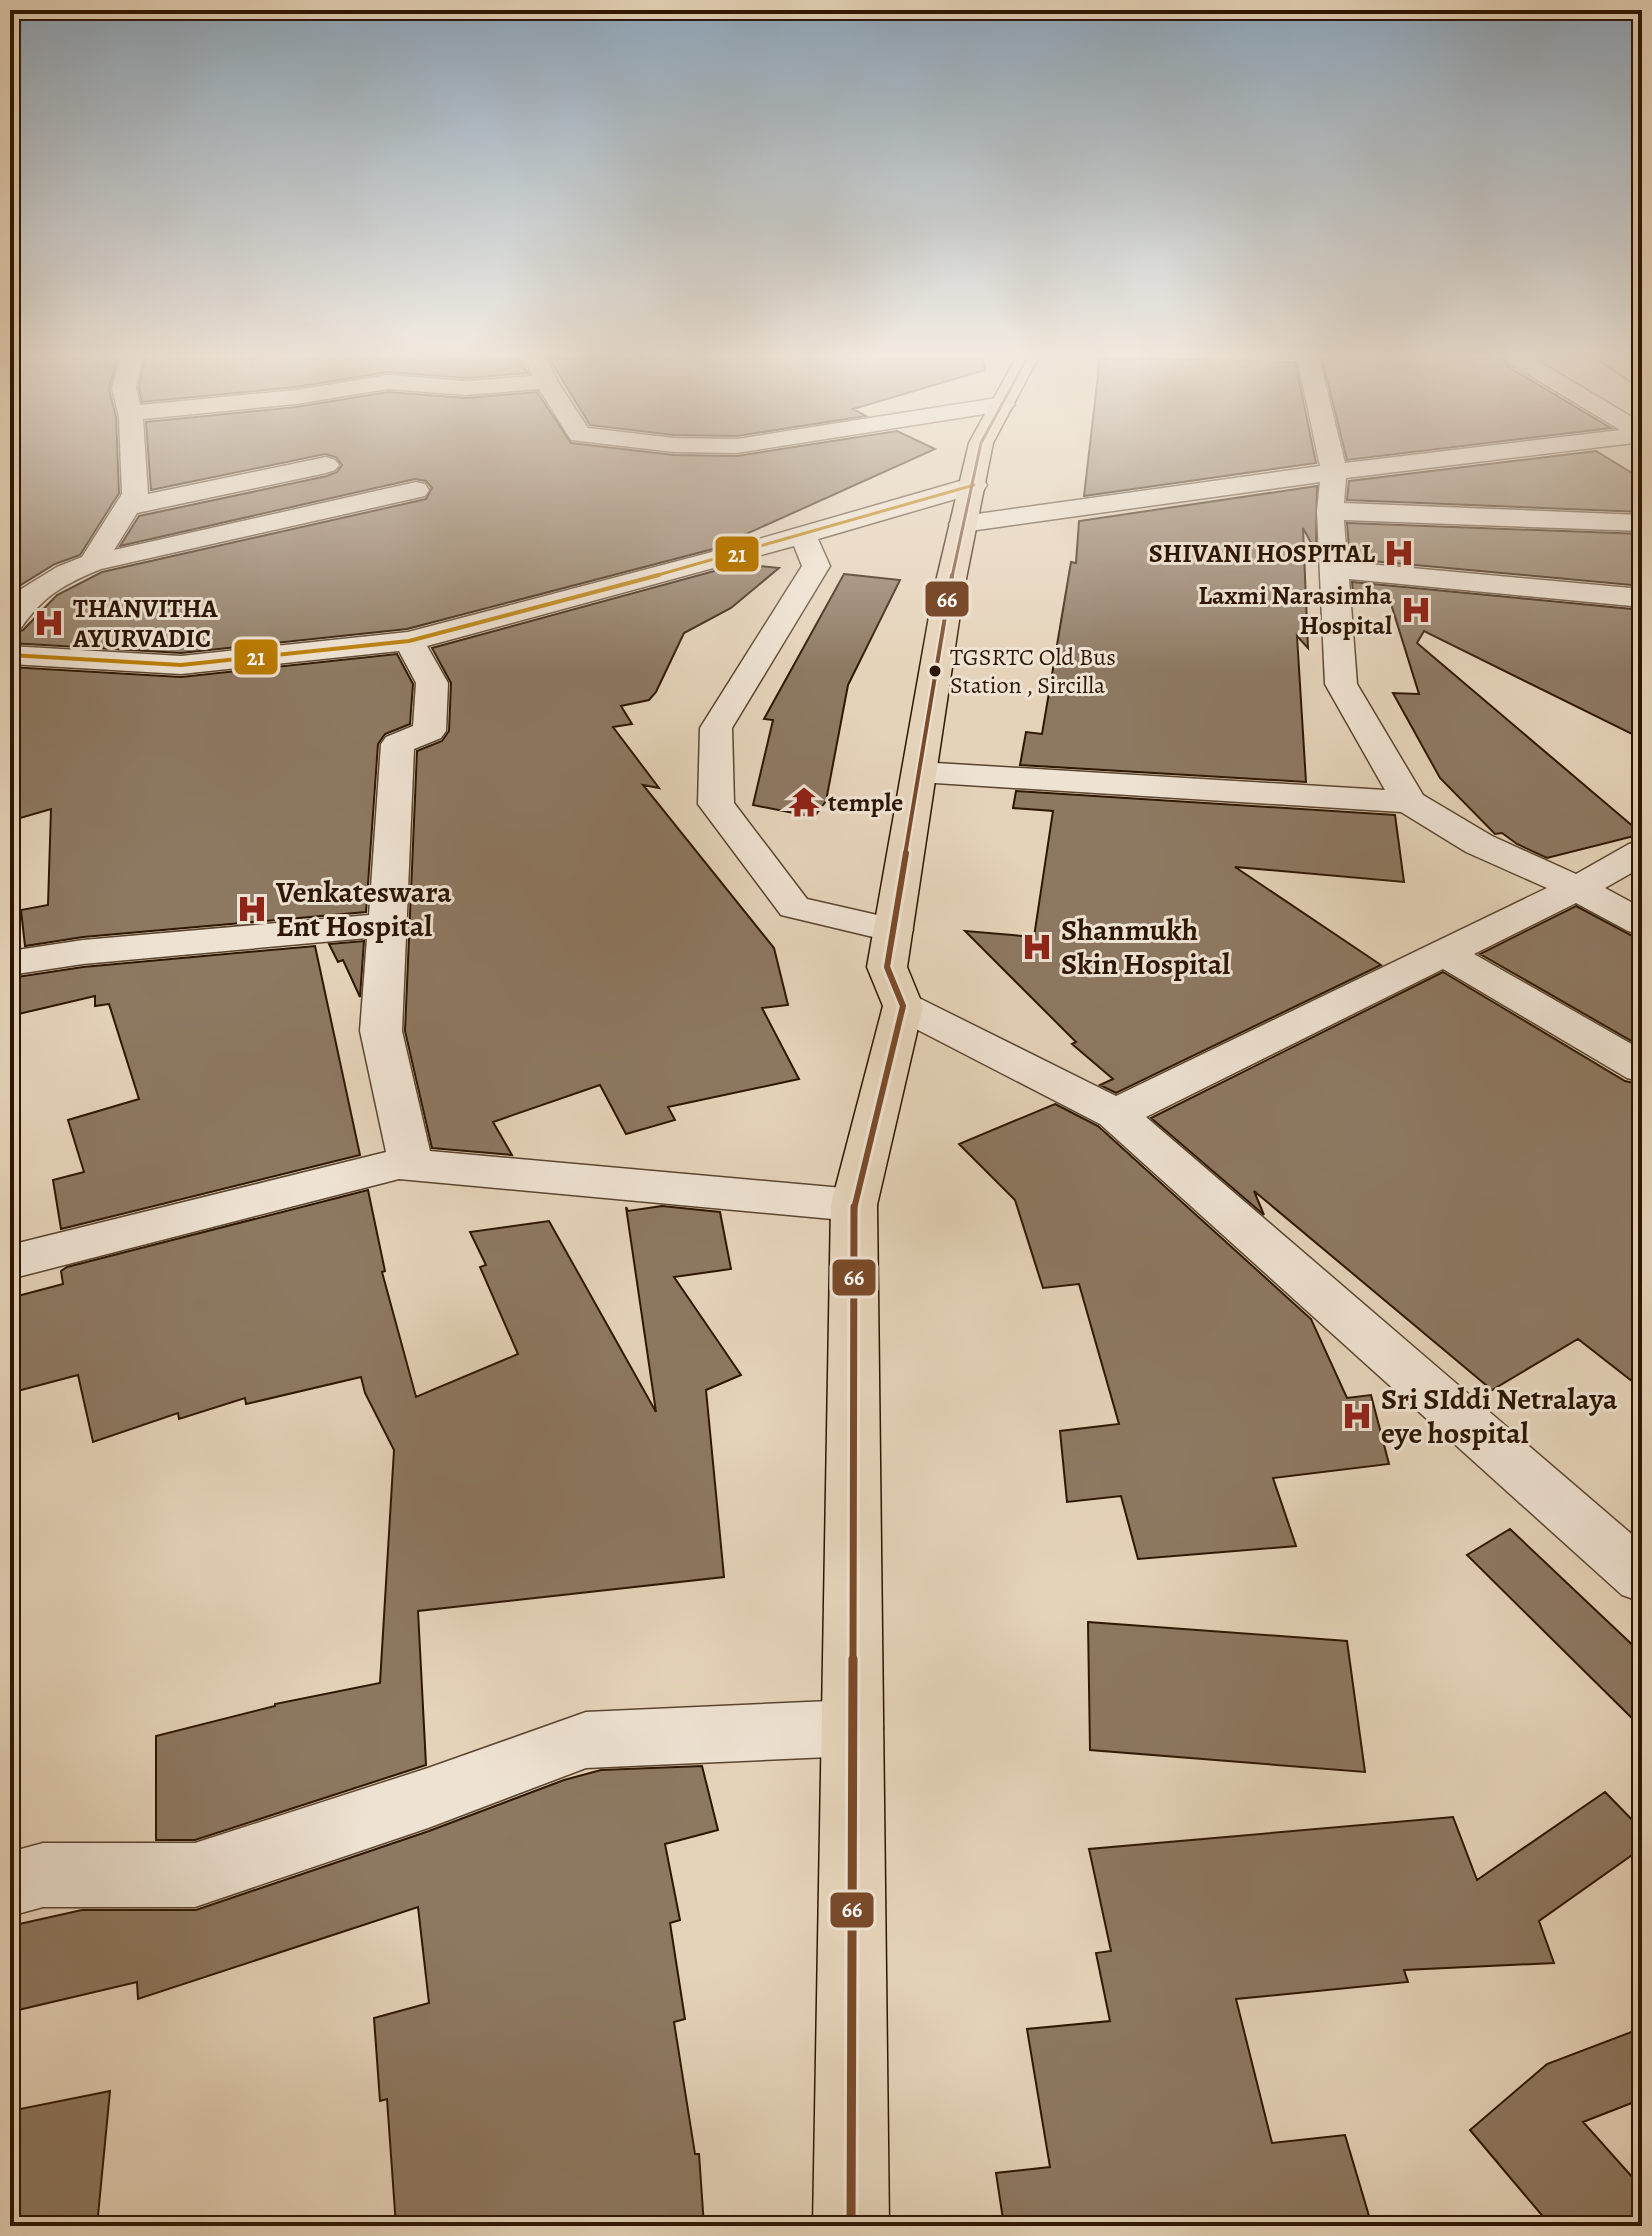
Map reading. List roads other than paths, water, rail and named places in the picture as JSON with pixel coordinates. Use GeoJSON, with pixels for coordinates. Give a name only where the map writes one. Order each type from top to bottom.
{"type":"FeatureCollection","features":[{"type":"Feature","properties":{"kind":"main road"},"geometry":{"type":"LineString","coordinates":[[851,2226],[854,1205],[903,1006],[887,967],[948,594],[977,462]]}},
{"type":"Feature","properties":{"kind":"street"},"geometry":{"type":"LineString","coordinates":[[92,563],[135,494],[133,462]]}},
{"type":"Feature","properties":{"kind":"street"},"geometry":{"type":"LineString","coordinates":[[1332,462],[1334,472],[1330,511],[1341,684],[1409,802]]}},
{"type":"Feature","properties":{"kind":"street"},"geometry":{"type":"LineString","coordinates":[[10,655],[181,665],[409,641],[803,535],[968,505],[1412,462]]}},
{"type":"Feature","properties":{"kind":"street"},"geometry":{"type":"LineString","coordinates":[[125,507],[326,465]]}},
{"type":"Feature","properties":{"kind":"street"},"geometry":{"type":"LineString","coordinates":[[10,622],[28,597],[67,573],[92,563],[416,490]]}},
{"type":"Feature","properties":{"kind":"street"},"geometry":{"type":"LineString","coordinates":[[1330,511],[1642,523]]}},
{"type":"Feature","properties":{"kind":"street"},"geometry":{"type":"LineString","coordinates":[[803,535],[816,566],[716,728],[716,804],[794,907],[894,930]]}},
{"type":"Feature","properties":{"kind":"street"},"geometry":{"type":"LineString","coordinates":[[1333,569],[1642,598]]}},
{"type":"Feature","properties":{"kind":"street"},"geometry":{"type":"LineString","coordinates":[[409,641],[432,683],[429,731],[398,744],[381,1031],[411,1165]]}},
{"type":"Feature","properties":{"kind":"street"},"geometry":{"type":"LineString","coordinates":[[919,772],[1409,802],[1479,844],[1577,888],[1642,923]]}},
{"type":"Feature","properties":{"kind":"street"},"geometry":{"type":"LineString","coordinates":[[1116,1114],[1577,888],[1642,852]]}},
{"type":"Feature","properties":{"kind":"street"},"geometry":{"type":"LineString","coordinates":[[10,963],[83,952],[386,925]]}},
{"type":"Feature","properties":{"kind":"street"},"geometry":{"type":"LineString","coordinates":[[1442,952],[1642,1068]]}},
{"type":"Feature","properties":{"kind":"street"},"geometry":{"type":"LineString","coordinates":[[903,1006],[1116,1114],[1642,1578]]}},
{"type":"Feature","properties":{"kind":"street"},"geometry":{"type":"LineString","coordinates":[[10,1262],[399,1164],[854,1205]]}},
{"type":"Feature","properties":{"kind":"street"},"geometry":{"type":"LineString","coordinates":[[10,1884],[43,1875],[195,1875],[428,1798],[586,1740],[852,1728]]}},
{"type":"Feature","properties":{"kind":"place","name":"SHIVANI HOSPITAL"},"geometry":{"type":"Point","coordinates":[1399,553]}},
{"type":"Feature","properties":{"kind":"place","name":"Laxmi Narasimha Hospital"},"geometry":{"type":"Point","coordinates":[1416,610]}},
{"type":"Feature","properties":{"kind":"place","name":"THANVITHA AYURVADIC"},"geometry":{"type":"Point","coordinates":[49,623]}},
{"type":"Feature","properties":{"kind":"place","name":"TGSRTC Old Bus Station , Sircilla"},"geometry":{"type":"Point","coordinates":[935,671]}},
{"type":"Feature","properties":{"kind":"place","name":"temple"},"geometry":{"type":"Point","coordinates":[804,802]}},
{"type":"Feature","properties":{"kind":"place","name":"Venkateswara Ent Hospital"},"geometry":{"type":"Point","coordinates":[252,909]}},
{"type":"Feature","properties":{"kind":"place","name":"Shanmukh Skin Hospital"},"geometry":{"type":"Point","coordinates":[1037,947]}},
{"type":"Feature","properties":{"kind":"place","name":"Sri SIddi Netralaya eye hospital"},"geometry":{"type":"Point","coordinates":[1357,1416]}}]}
